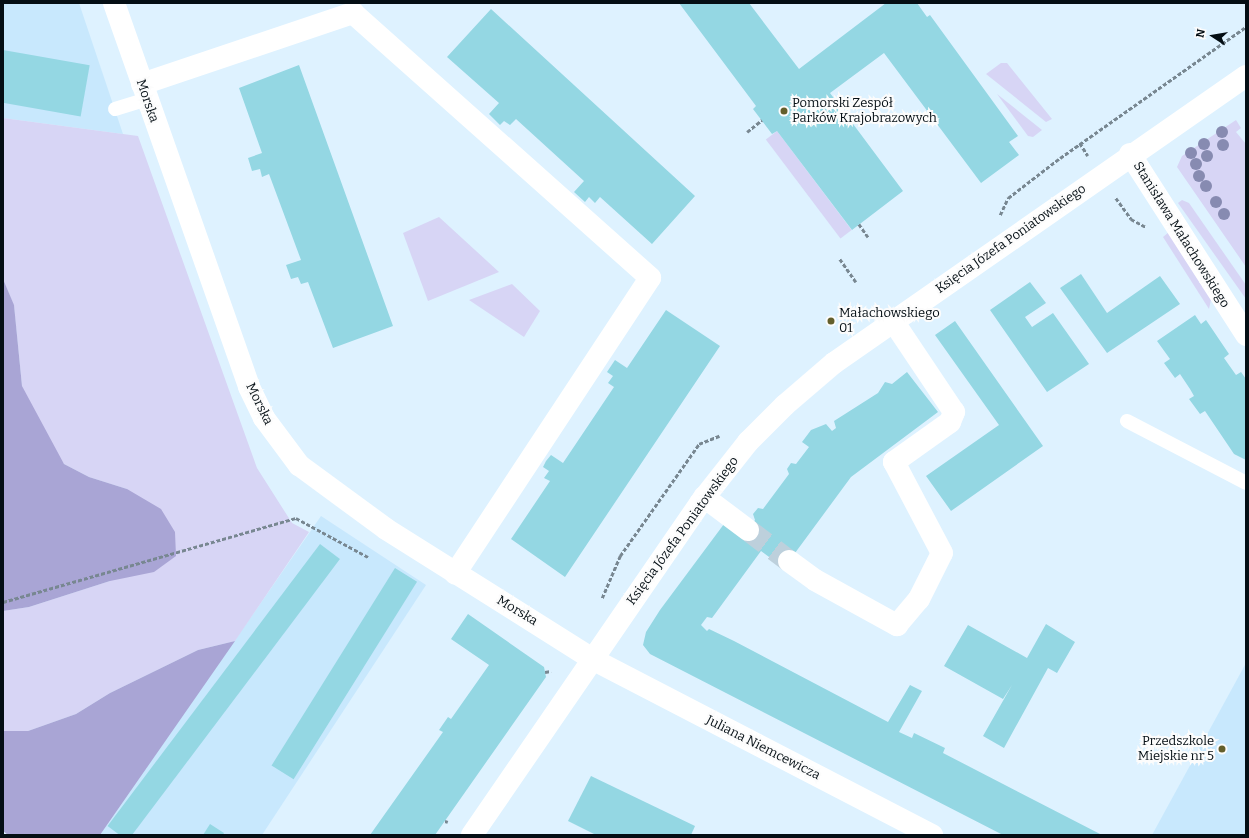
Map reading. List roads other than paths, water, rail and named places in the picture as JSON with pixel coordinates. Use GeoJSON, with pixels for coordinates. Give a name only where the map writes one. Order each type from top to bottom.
{"type":"FeatureCollection","features":[{"type":"Feature","properties":{"kind":"street","name":"Morska"},"geometry":{"type":"LineString","coordinates":[[114,3],[184,208],[264,418],[280,443],[311,476],[455,574],[594,660]]}},
{"type":"Feature","properties":{"kind":"street"},"geometry":{"type":"LineString","coordinates":[[144,91],[353,13],[650,278],[455,574]]}},
{"type":"Feature","properties":{"kind":"street","name":"Księcia Józefa Poniatowskiego"},"geometry":{"type":"LineString","coordinates":[[472,835],[594,660],[704,497],[748,442],[785,405],[834,363],[1130,154],[1246,76]]}},
{"type":"Feature","properties":{"kind":"street","name":"Stanisława Małachowskiego"},"geometry":{"type":"LineString","coordinates":[[1130,154],[1246,335]]}},
{"type":"Feature","properties":{"kind":"street"},"geometry":{"type":"LineString","coordinates":[[789,561],[815,580],[897,625],[919,599],[942,553],[894,462],[950,422],[954,412],[893,321]]}},
{"type":"Feature","properties":{"kind":"street"},"geometry":{"type":"LineString","coordinates":[[704,497],[748,530]]}},
{"type":"Feature","properties":{"kind":"street","name":"Juliana Niemcewicza"},"geometry":{"type":"LineString","coordinates":[[594,660],[932,835]]}},
{"type":"Feature","properties":{"kind":"lane"},"geometry":{"type":"LineString","coordinates":[[115,109],[144,91]]}},
{"type":"Feature","properties":{"kind":"lane"},"geometry":{"type":"LineString","coordinates":[[1127,421],[1246,483]]}},
{"type":"Feature","properties":{"kind":"tunnel"},"geometry":{"type":"LineString","coordinates":[[748,530],[789,561]]}},
{"type":"Feature","properties":{"kind":"place","name":"Pomorski Zespół Parków Krajobrazowych"},"geometry":{"type":"Point","coordinates":[784,111]}},
{"type":"Feature","properties":{"kind":"place","name":"Małachowskiego 01"},"geometry":{"type":"Point","coordinates":[831,321]}},
{"type":"Feature","properties":{"kind":"place","name":"Przedszkole Miejskie nr 5"},"geometry":{"type":"Point","coordinates":[1222,749]}}]}
